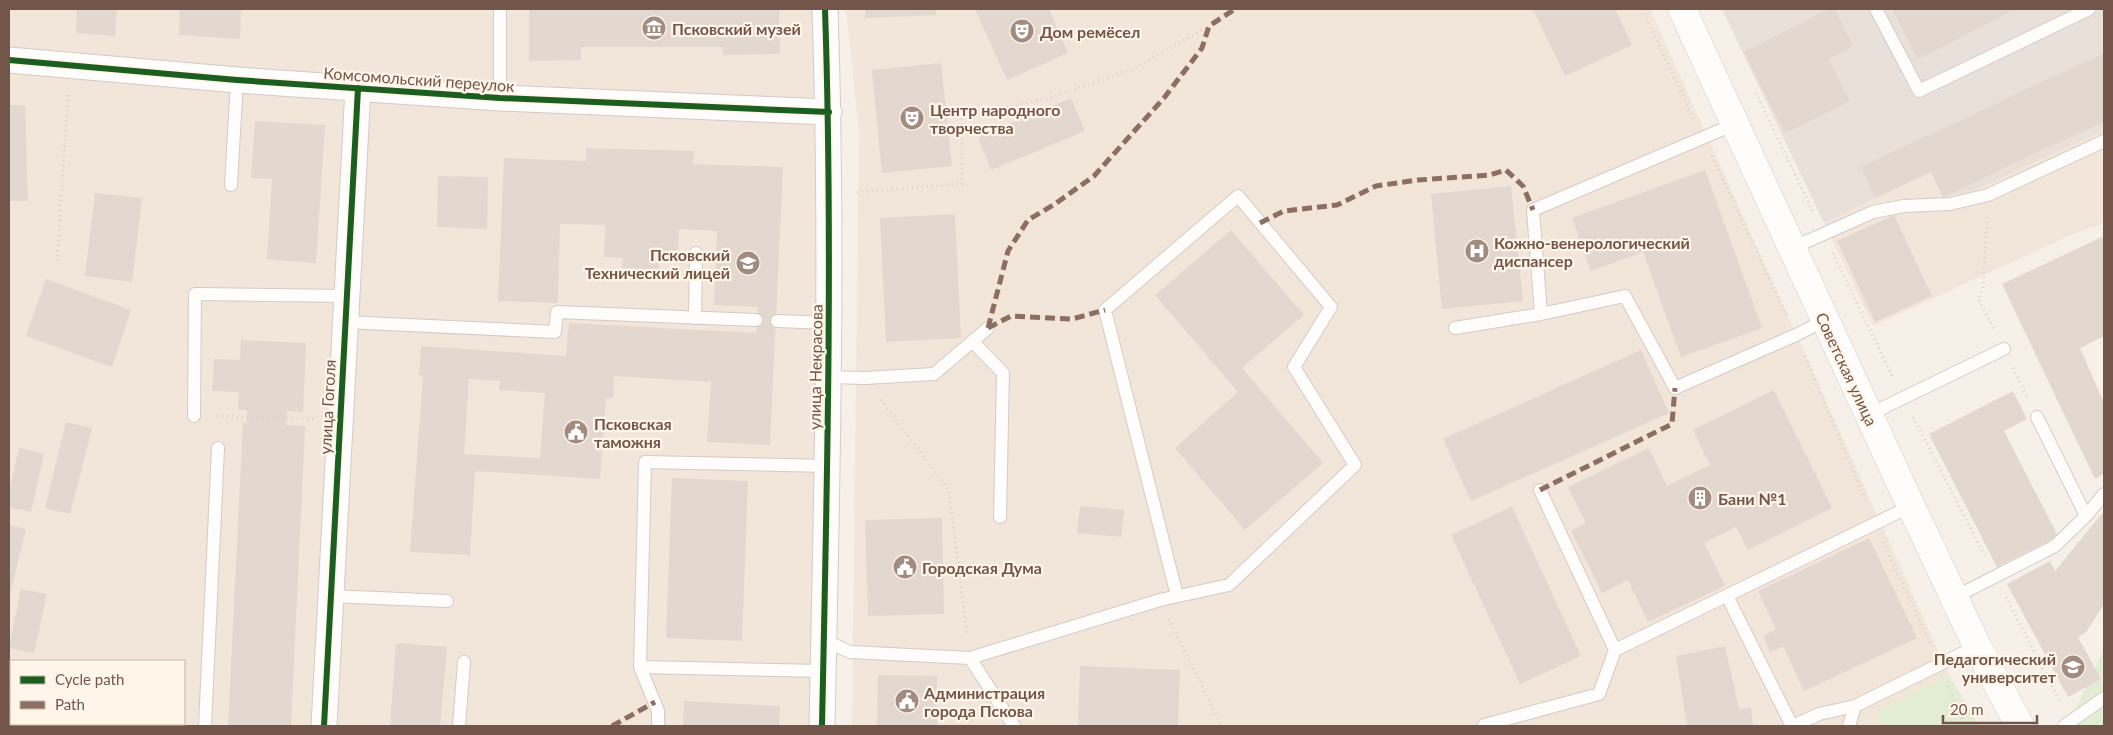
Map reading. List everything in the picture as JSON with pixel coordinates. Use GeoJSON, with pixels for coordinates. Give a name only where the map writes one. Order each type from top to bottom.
{"type":"FeatureCollection","features":[{"type":"Feature","properties":{"kind":"main road","name":"Советская улица"},"geometry":{"type":"LineString","coordinates":[[1682,9],[1910,506],[1977,646],[2020,726]]}},
{"type":"Feature","properties":{"kind":"street","name":"улица Некрасова"},"geometry":{"type":"LineString","coordinates":[[822,726],[830,323],[829,112],[825,9]]}},
{"type":"Feature","properties":{"kind":"street","name":"Комсомольский переулок"},"geometry":{"type":"LineString","coordinates":[[9,60],[237,80],[500,98],[829,112]]}},
{"type":"Feature","properties":{"kind":"street","name":"улица Гоголя"},"geometry":{"type":"LineString","coordinates":[[324,726],[344,322],[358,88]]}},
{"type":"Feature","properties":{"kind":"lane"},"geometry":{"type":"LineString","coordinates":[[500,9],[500,98]]}},
{"type":"Feature","properties":{"kind":"lane"},"geometry":{"type":"LineString","coordinates":[[1876,9],[1919,91],[2089,9]]}},
{"type":"Feature","properties":{"kind":"lane"},"geometry":{"type":"LineString","coordinates":[[230,185],[237,80]]}},
{"type":"Feature","properties":{"kind":"lane"},"geometry":{"type":"LineString","coordinates":[[1541,314],[1533,210],[1735,124]]}},
{"type":"Feature","properties":{"kind":"lane"},"geometry":{"type":"LineString","coordinates":[[1792,248],[1873,212],[1904,206],[1950,204],[1988,195],[2104,141]]}},
{"type":"Feature","properties":{"kind":"lane"},"geometry":{"type":"LineString","coordinates":[[824,640],[850,652],[970,658],[1160,600],[1229,585],[1355,465],[1294,367],[1331,308],[1238,196],[1104,310],[1178,596]]}},
{"type":"Feature","properties":{"kind":"lane"},"geometry":{"type":"LineString","coordinates":[[695,318],[696,253]]}},
{"type":"Feature","properties":{"kind":"lane"},"geometry":{"type":"LineString","coordinates":[[194,416],[195,294],[346,296]]}},
{"type":"Feature","properties":{"kind":"lane"},"geometry":{"type":"LineString","coordinates":[[1455,328],[1541,314],[1625,296],[1675,388],[1796,335],[1825,320]]}},
{"type":"Feature","properties":{"kind":"lane"},"geometry":{"type":"LineString","coordinates":[[344,322],[555,332],[557,312],[756,320]]}},
{"type":"Feature","properties":{"kind":"lane"},"geometry":{"type":"LineString","coordinates":[[777,321],[830,323]]}},
{"type":"Feature","properties":{"kind":"lane"},"geometry":{"type":"LineString","coordinates":[[829,378],[934,374],[988,328]]}},
{"type":"Feature","properties":{"kind":"lane"},"geometry":{"type":"LineString","coordinates":[[972,342],[1003,373],[1000,518]]}},
{"type":"Feature","properties":{"kind":"lane"},"geometry":{"type":"LineString","coordinates":[[1868,415],[2004,349]]}},
{"type":"Feature","properties":{"kind":"lane"},"geometry":{"type":"LineString","coordinates":[[2036,417],[2086,516]]}},
{"type":"Feature","properties":{"kind":"lane"},"geometry":{"type":"LineString","coordinates":[[205,726],[218,448]]}},
{"type":"Feature","properties":{"kind":"lane"},"geometry":{"type":"LineString","coordinates":[[658,726],[658,710],[640,667],[645,462],[827,466]]}},
{"type":"Feature","properties":{"kind":"lane"},"geometry":{"type":"LineString","coordinates":[[1540,490],[1615,650]]}},
{"type":"Feature","properties":{"kind":"lane"},"geometry":{"type":"LineString","coordinates":[[1955,597],[2055,546],[2086,516],[2104,494]]}},
{"type":"Feature","properties":{"kind":"lane"},"geometry":{"type":"LineString","coordinates":[[1484,725],[1599,694],[1615,650],[1910,506]]}},
{"type":"Feature","properties":{"kind":"lane"},"geometry":{"type":"LineString","coordinates":[[331,596],[447,601]]}},
{"type":"Feature","properties":{"kind":"lane"},"geometry":{"type":"LineString","coordinates":[[1727,596],[1793,726],[1819,714],[1855,706],[1977,646]]}},
{"type":"Feature","properties":{"kind":"lane"},"geometry":{"type":"LineString","coordinates":[[970,658],[1014,726]]}},
{"type":"Feature","properties":{"kind":"lane"},"geometry":{"type":"LineString","coordinates":[[459,726],[464,662]]}},
{"type":"Feature","properties":{"kind":"lane"},"geometry":{"type":"LineString","coordinates":[[640,667],[823,671]]}},
{"type":"Feature","properties":{"kind":"lane"},"geometry":{"type":"LineString","coordinates":[[2068,724],[2104,698]]}},
{"type":"Feature","properties":{"kind":"lane"},"geometry":{"type":"LineString","coordinates":[[1848,726],[1855,706]]}},
{"type":"Feature","properties":{"kind":"path"},"geometry":{"type":"LineString","coordinates":[[1642,9],[1796,335],[1875,523],[1965,726]]}},
{"type":"Feature","properties":{"kind":"path"},"geometry":{"type":"LineString","coordinates":[[852,193],[962,184],[961,116],[1043,100],[1133,69],[1209,26]]}},
{"type":"Feature","properties":{"kind":"path"},"geometry":{"type":"LineString","coordinates":[[57,261],[68,86]]}},
{"type":"Feature","properties":{"kind":"path"},"geometry":{"type":"LineString","coordinates":[[1755,90],[1904,399],[2063,708],[2068,724]]}},
{"type":"Feature","properties":{"kind":"path"},"geometry":{"type":"LineString","coordinates":[[1988,195],[1983,288],[1978,299],[2036,417]]}},
{"type":"Feature","properties":{"kind":"path"},"geometry":{"type":"LineString","coordinates":[[865,378],[949,491],[970,658]]}},
{"type":"Feature","properties":{"kind":"path"},"geometry":{"type":"LineString","coordinates":[[194,416],[319,419]]}},
{"type":"Feature","properties":{"kind":"path"},"geometry":{"type":"LineString","coordinates":[[1160,600],[1222,726]]}},
{"type":"Feature","properties":{"kind":"shaded area"},"geometry":{"type":"Polygon","coordinates":[[[9,9],[817,9],[821,104],[356,82],[9,49],[9,9]]]}},
{"type":"Feature","properties":{"kind":"shaded area"},"geometry":{"type":"Polygon","coordinates":[[[846,9],[1650,9],[1949,675],[1876,713],[1882,726],[852,726],[859,131],[846,9]]]}},
{"type":"Feature","properties":{"kind":"shaded area"},"geometry":{"type":"Polygon","coordinates":[[[1722,9],[2104,9],[2104,130],[1973,191],[1943,197],[1931,172],[1828,221],[1823,221],[1722,9]]]}},
{"type":"Feature","properties":{"kind":"shaded area"},"geometry":{"type":"Polygon","coordinates":[[[9,72],[347,101],[314,726],[9,726],[9,72]]]}},
{"type":"Feature","properties":{"kind":"shaded area"},"geometry":{"type":"Polygon","coordinates":[[[369,101],[823,124],[813,726],[335,726],[369,101]]]}},
{"type":"Feature","properties":{"kind":"shaded area"},"geometry":{"type":"Polygon","coordinates":[[[2104,130],[2104,223],[2073,234],[1873,326],[1823,221],[1828,221],[1931,172],[1973,191],[2104,130]]]}},
{"type":"Feature","properties":{"kind":"green space"},"geometry":{"type":"Polygon","coordinates":[[[2104,648],[2104,726],[2068,726],[2104,648]]]}},
{"type":"Feature","properties":{"kind":"green space"},"geometry":{"type":"Polygon","coordinates":[[[1949,675],[1979,726],[1882,726],[1876,713],[1949,675]]]}},
{"type":"Feature","properties":{"kind":"building"},"geometry":{"type":"Polygon","coordinates":[[[77,9],[117,9],[115,36],[76,33],[77,9]]]}},
{"type":"Feature","properties":{"kind":"building"},"geometry":{"type":"Polygon","coordinates":[[[180,9],[241,9],[240,39],[179,35],[180,9]]]}},
{"type":"Feature","properties":{"kind":"building","name":"Псковский музей"},"geometry":{"type":"Polygon","coordinates":[[[529,9],[779,9],[780,54],[723,55],[723,47],[581,47],[581,60],[529,61],[529,9]]]}},
{"type":"Feature","properties":{"kind":"building"},"geometry":{"type":"Polygon","coordinates":[[[865,9],[936,9],[936,15],[865,18],[865,9]]]}},
{"type":"Feature","properties":{"kind":"building","name":"Дом ремёсел"},"geometry":{"type":"Polygon","coordinates":[[[975,9],[1049,9],[1068,53],[1007,80],[975,9]]]}},
{"type":"Feature","properties":{"kind":"building"},"geometry":{"type":"Polygon","coordinates":[[[1533,9],[1615,9],[1632,45],[1565,76],[1533,9]]]}},
{"type":"Feature","properties":{"kind":"building"},"geometry":{"type":"Polygon","coordinates":[[[1829,9],[1835,9],[1853,46],[1828,59],[1850,101],[1785,133],[1744,52],[1829,9]]]}},
{"type":"Feature","properties":{"kind":"building"},"geometry":{"type":"Polygon","coordinates":[[[1892,9],[2015,9],[1918,59],[1892,9]]]}},
{"type":"Feature","properties":{"kind":"building"},"geometry":{"type":"Polygon","coordinates":[[[2104,53],[2104,121],[1943,197],[1931,172],[1875,198],[1861,167],[2104,53]]]}},
{"type":"Feature","properties":{"kind":"building","name":"Центр народного творчества"},"geometry":{"type":"Polygon","coordinates":[[[941,63],[952,166],[882,173],[872,70],[941,63]]]}},
{"type":"Feature","properties":{"kind":"building"},"geometry":{"type":"Polygon","coordinates":[[[1071,98],[1085,131],[991,170],[978,137],[1071,98]]]}},
{"type":"Feature","properties":{"kind":"building"},"geometry":{"type":"Polygon","coordinates":[[[9,105],[25,105],[28,201],[9,201],[9,105]]]}},
{"type":"Feature","properties":{"kind":"building"},"geometry":{"type":"Polygon","coordinates":[[[255,121],[325,125],[316,263],[267,259],[272,179],[251,178],[255,121]]]}},
{"type":"Feature","properties":{"kind":"building"},"geometry":{"type":"Polygon","coordinates":[[[586,148],[694,151],[693,164],[783,167],[770,445],[707,442],[711,382],[614,376],[613,398],[606,398],[600,479],[475,471],[470,555],[410,552],[423,376],[419,375],[421,346],[566,356],[569,323],[756,333],[758,307],[714,305],[717,231],[679,229],[678,258],[659,258],[659,270],[622,268],[623,258],[604,257],[605,225],[560,224],[558,303],[498,301],[504,158],[586,161],[586,148]],[[469,379],[464,454],[540,458],[545,393],[499,390],[500,381],[469,379]]]}},
{"type":"Feature","properties":{"kind":"building"},"geometry":{"type":"Polygon","coordinates":[[[1705,170],[1762,328],[1681,357],[1643,252],[1591,271],[1572,218],[1705,170]]]}},
{"type":"Feature","properties":{"kind":"building"},"geometry":{"type":"Polygon","coordinates":[[[438,176],[488,177],[487,229],[437,227],[438,176]]]}},
{"type":"Feature","properties":{"kind":"building","name":"Кожно-венерологический диспансер"},"geometry":{"type":"Polygon","coordinates":[[[1511,186],[1523,301],[1442,309],[1431,194],[1511,186]]]}},
{"type":"Feature","properties":{"kind":"building"},"geometry":{"type":"Polygon","coordinates":[[[95,193],[142,198],[132,282],[85,276],[95,193]]]}},
{"type":"Feature","properties":{"kind":"building"},"geometry":{"type":"Polygon","coordinates":[[[955,214],[961,338],[886,342],[880,218],[955,214]]]}},
{"type":"Feature","properties":{"kind":"building"},"geometry":{"type":"Polygon","coordinates":[[[1894,215],[1932,296],[1875,322],[1837,241],[1894,215]]]}},
{"type":"Feature","properties":{"kind":"building"},"geometry":{"type":"Polygon","coordinates":[[[1231,230],[1304,315],[1242,368],[1323,463],[1245,530],[1175,448],[1238,392],[1155,295],[1231,230]]]}},
{"type":"Feature","properties":{"kind":"building"},"geometry":{"type":"Polygon","coordinates":[[[2104,236],[2104,336],[2080,348],[2104,403],[2104,474],[2095,479],[2002,284],[2104,236]]]}},
{"type":"Feature","properties":{"kind":"building"},"geometry":{"type":"Polygon","coordinates":[[[46,279],[131,310],[112,367],[26,336],[46,279]]]}},
{"type":"Feature","properties":{"kind":"building"},"geometry":{"type":"Polygon","coordinates":[[[241,340],[306,343],[303,412],[287,411],[286,425],[305,426],[291,726],[228,726],[243,423],[247,423],[247,410],[238,410],[239,392],[212,391],[214,359],[240,360],[241,340]]]}},
{"type":"Feature","properties":{"kind":"building"},"geometry":{"type":"Polygon","coordinates":[[[1641,350],[1669,413],[1471,501],[1443,439],[1641,350]]]}},
{"type":"Feature","properties":{"kind":"building","name":"Бани №1"},"geometry":{"type":"Polygon","coordinates":[[[1774,390],[1832,508],[1748,550],[1736,527],[1704,543],[1725,586],[1648,622],[1628,580],[1602,593],[1571,531],[1586,523],[1568,487],[1649,448],[1667,486],[1710,465],[1693,430],[1774,390]]]}},
{"type":"Feature","properties":{"kind":"building"},"geometry":{"type":"Polygon","coordinates":[[[2013,391],[2027,419],[2004,431],[2058,536],[1997,567],[1929,434],[2013,391]]]}},
{"type":"Feature","properties":{"kind":"building"},"geometry":{"type":"Polygon","coordinates":[[[66,422],[92,428],[70,514],[45,508],[66,422]]]}},
{"type":"Feature","properties":{"kind":"building"},"geometry":{"type":"Polygon","coordinates":[[[19,448],[44,454],[31,512],[9,507],[9,492],[19,448]]]}},
{"type":"Feature","properties":{"kind":"building"},"geometry":{"type":"Polygon","coordinates":[[[672,478],[748,481],[742,641],[666,638],[672,478]]]}},
{"type":"Feature","properties":{"kind":"building"},"geometry":{"type":"Polygon","coordinates":[[[1080,506],[1124,510],[1121,537],[1077,533],[1080,506]]]}},
{"type":"Feature","properties":{"kind":"building"},"geometry":{"type":"Polygon","coordinates":[[[1512,507],[1581,656],[1520,684],[1451,535],[1512,507]]]}},
{"type":"Feature","properties":{"kind":"building"},"geometry":{"type":"Polygon","coordinates":[[[2104,511],[2104,604],[2087,631],[2078,637],[2101,679],[2068,697],[2007,584],[2050,561],[2055,571],[2104,511]]]}},
{"type":"Feature","properties":{"kind":"building","name":"Городская Дума"},"geometry":{"type":"Polygon","coordinates":[[[942,518],[944,614],[868,616],[865,520],[942,518]]]}},
{"type":"Feature","properties":{"kind":"building"},"geometry":{"type":"Polygon","coordinates":[[[9,525],[26,529],[9,598],[9,525]]]}},
{"type":"Feature","properties":{"kind":"building"},"geometry":{"type":"Polygon","coordinates":[[[1869,538],[1917,638],[1804,691],[1783,646],[1770,652],[1763,636],[1776,629],[1758,591],[1869,538]]]}},
{"type":"Feature","properties":{"kind":"building"},"geometry":{"type":"Polygon","coordinates":[[[21,589],[47,594],[34,653],[9,648],[21,589]]]}},
{"type":"Feature","properties":{"kind":"building"},"geometry":{"type":"Polygon","coordinates":[[[396,643],[447,647],[440,726],[390,726],[396,643]]]}},
{"type":"Feature","properties":{"kind":"building"},"geometry":{"type":"Polygon","coordinates":[[[1725,646],[1739,709],[1751,708],[1753,726],[1687,726],[1676,656],[1725,646]]]}},
{"type":"Feature","properties":{"kind":"building"},"geometry":{"type":"Polygon","coordinates":[[[1080,666],[1180,670],[1178,726],[1078,726],[1080,666]]]}},
{"type":"Feature","properties":{"kind":"building","name":"Администрация города Пскова"},"geometry":{"type":"Polygon","coordinates":[[[878,675],[937,676],[937,726],[877,726],[878,675]]]}},
{"type":"Feature","properties":{"kind":"building"},"geometry":{"type":"Polygon","coordinates":[[[684,701],[780,706],[779,726],[683,726],[684,701]]]}},
{"type":"Feature","properties":{"kind":"marked path"},"geometry":{"type":"LineString","coordinates":[[988,328],[1008,251],[1028,220],[1055,204],[1094,176],[1164,98],[1202,48],[1209,26],[1235,9]]}},
{"type":"Feature","properties":{"kind":"marked path"},"geometry":{"type":"LineString","coordinates":[[1260,223],[1284,211],[1337,205],[1376,186],[1418,180],[1490,175],[1506,170],[1523,186],[1533,210]]}},
{"type":"Feature","properties":{"kind":"marked path"},"geometry":{"type":"LineString","coordinates":[[988,328],[1011,316],[1072,319],[1105,310]]}},
{"type":"Feature","properties":{"kind":"marked path"},"geometry":{"type":"LineString","coordinates":[[1540,490],[1672,424],[1675,388]]}},
{"type":"Feature","properties":{"kind":"marked path"},"geometry":{"type":"LineString","coordinates":[[612,726],[655,702]]}},
{"type":"Feature","properties":{"kind":"cycle path"},"geometry":{"type":"LineString","coordinates":[[822,726],[829,278],[825,9]]}},
{"type":"Feature","properties":{"kind":"cycle path"},"geometry":{"type":"LineString","coordinates":[[9,60],[237,80],[500,98],[829,112]]}},
{"type":"Feature","properties":{"kind":"cycle path"},"geometry":{"type":"LineString","coordinates":[[324,726],[358,88]]}},
{"type":"Feature","properties":{"kind":"place","name":"Псковский музей"},"geometry":{"type":"Point","coordinates":[654,28]}},
{"type":"Feature","properties":{"kind":"place","name":"Дом ремёсел"},"geometry":{"type":"Point","coordinates":[1022,31]}},
{"type":"Feature","properties":{"kind":"place","name":"Центр народного творчества"},"geometry":{"type":"Point","coordinates":[912,118]}},
{"type":"Feature","properties":{"kind":"place","name":"Кожно-венерологический диспансер"},"geometry":{"type":"Point","coordinates":[1477,251]}},
{"type":"Feature","properties":{"kind":"place","name":"Псковский Технический лицей"},"geometry":{"type":"Point","coordinates":[748,263]}},
{"type":"Feature","properties":{"kind":"place","name":"Псковская таможня"},"geometry":{"type":"Point","coordinates":[576,432]}},
{"type":"Feature","properties":{"kind":"place","name":"Бани №1"},"geometry":{"type":"Point","coordinates":[1700,498]}},
{"type":"Feature","properties":{"kind":"place","name":"Городская Дума"},"geometry":{"type":"Point","coordinates":[905,567]}},
{"type":"Feature","properties":{"kind":"place","name":"Педагогический университет"},"geometry":{"type":"Point","coordinates":[2073,667]}},
{"type":"Feature","properties":{"kind":"place","name":"Администрация города Пскова"},"geometry":{"type":"Point","coordinates":[907,701]}}]}
